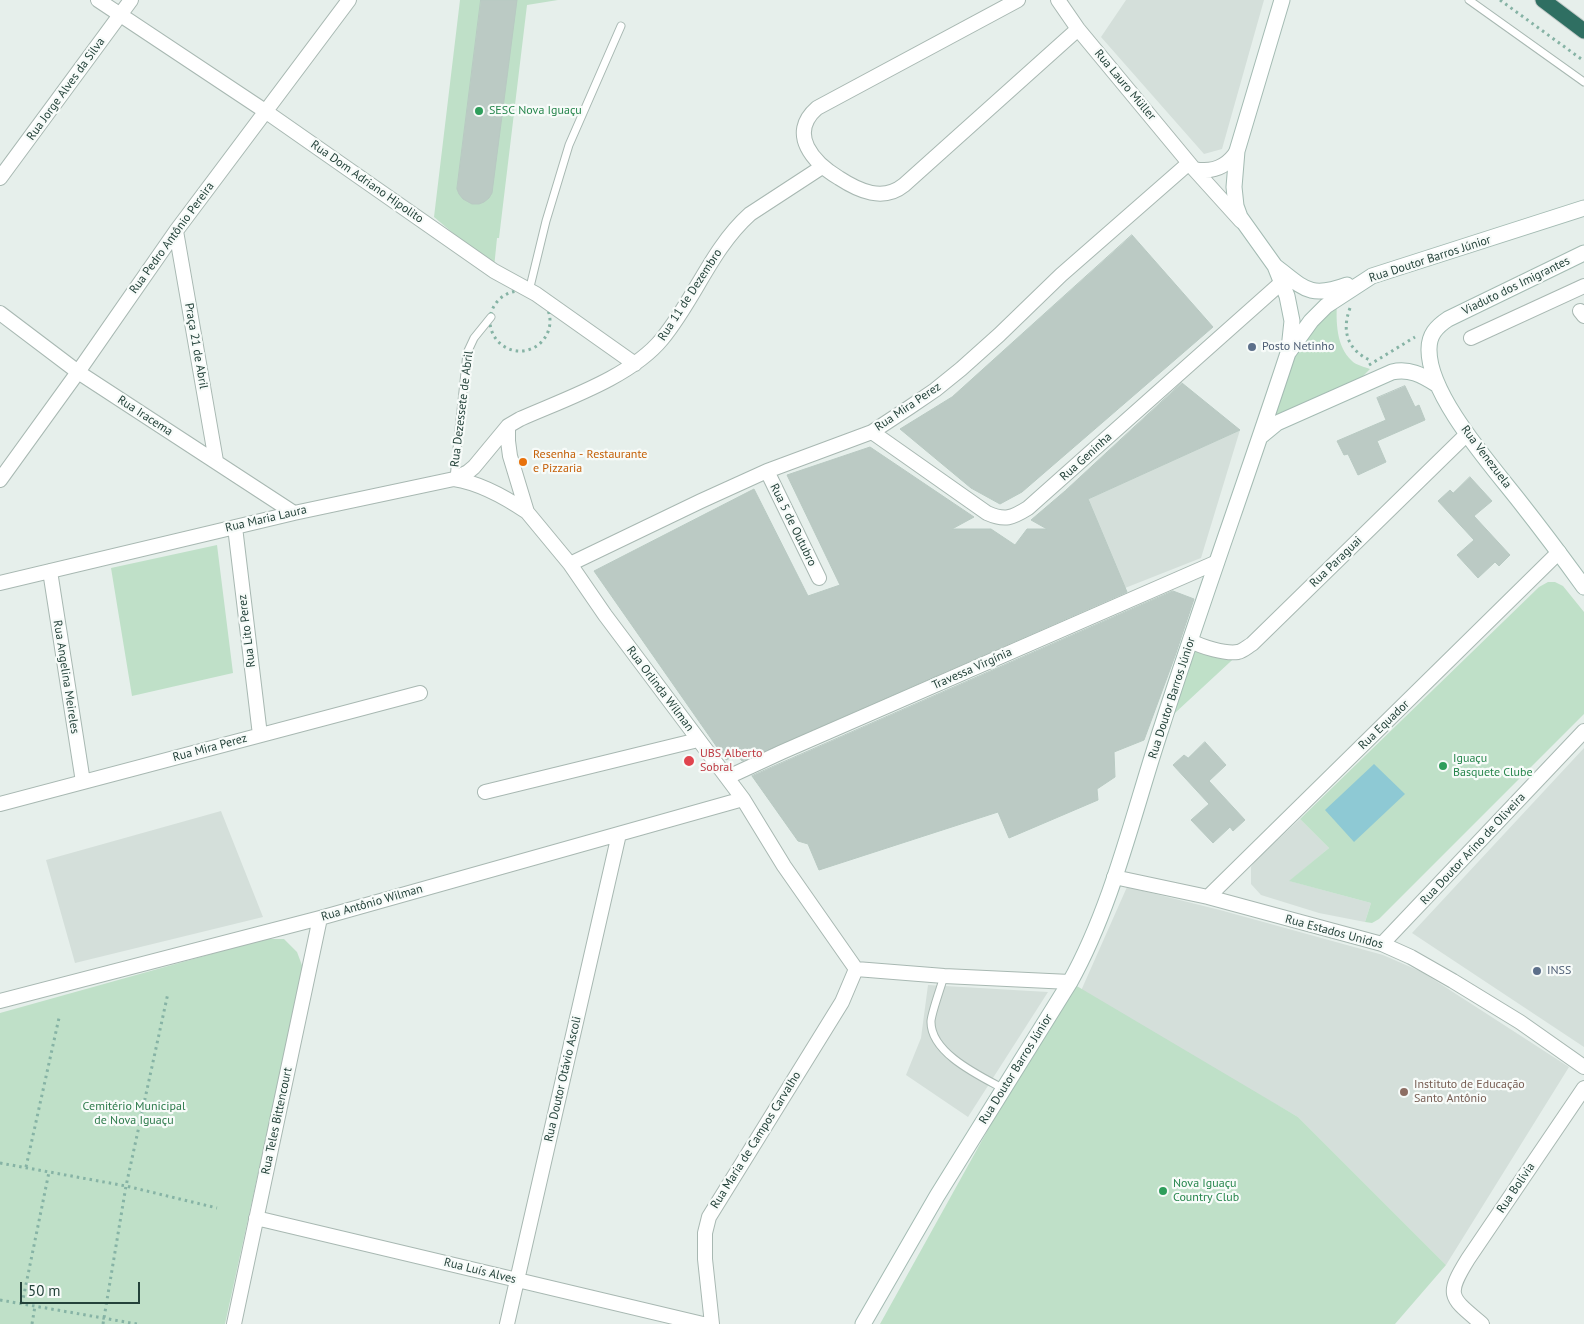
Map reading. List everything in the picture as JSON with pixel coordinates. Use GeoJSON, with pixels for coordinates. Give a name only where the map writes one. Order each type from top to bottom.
{"type":"FeatureCollection","features":[{"type":"Feature","properties":{"kind":"highway"},"geometry":{"type":"LineString","coordinates":[[1543,0],[1584,31]]}},
{"type":"Feature","properties":{"kind":"main road","name":"Rua Lauro Müller"},"geometry":{"type":"LineString","coordinates":[[1282,0],[1237,151],[1234,192],[1238,213],[1243,224],[1275,266],[1287,296],[1292,321],[1288,353]]}},
{"type":"Feature","properties":{"kind":"main road","name":"Rua Doutor Barros Júnior"},"geometry":{"type":"LineString","coordinates":[[863,1324],[937,1196],[1085,956],[1114,877],[1162,725],[1288,353],[1311,321],[1326,306],[1372,276],[1584,208]]}},
{"type":"Feature","properties":{"kind":"main road","name":"Viaduto dos Imigrantes"},"geometry":{"type":"LineString","coordinates":[[1450,317],[1584,253]]}},
{"type":"Feature","properties":{"kind":"main road","name":"Rua Lauro Müller"},"geometry":{"type":"LineString","coordinates":[[1275,266],[1304,288],[1320,292],[1331,291],[1372,276]]}},
{"type":"Feature","properties":{"kind":"main road","name":"Rua Venezuela"},"geometry":{"type":"LineString","coordinates":[[1450,317],[1434,330],[1429,342],[1430,363],[1436,384],[1467,434],[1559,552],[1584,588]]}},
{"type":"Feature","properties":{"kind":"main road"},"geometry":{"type":"LineString","coordinates":[[1260,437],[1277,423],[1392,372],[1403,370],[1414,372],[1436,384]]}},
{"type":"Feature","properties":{"kind":"street","name":"Rua Dom Adriano Hipolito"},"geometry":{"type":"LineString","coordinates":[[98,0],[265,111],[494,271],[532,292],[635,364]]}},
{"type":"Feature","properties":{"kind":"street","name":"Rua Jorge Alves da Silva"},"geometry":{"type":"LineString","coordinates":[[0,178],[131,0]]}},
{"type":"Feature","properties":{"kind":"street","name":"Rua Pedro Antônio Pereira"},"geometry":{"type":"LineString","coordinates":[[0,480],[176,231],[349,0]]}},
{"type":"Feature","properties":{"kind":"street"},"geometry":{"type":"LineString","coordinates":[[1018,0],[817,108],[806,120],[804,134],[810,153],[822,167],[851,186],[866,192],[887,193],[900,188],[1078,29]]}},
{"type":"Feature","properties":{"kind":"street","name":"Rua Lauro Müller"},"geometry":{"type":"LineString","coordinates":[[1062,2],[1078,29],[1243,224]]}},
{"type":"Feature","properties":{"kind":"street"},"geometry":{"type":"LineString","coordinates":[[1192,166],[1209,170],[1223,166],[1229,162],[1237,151]]}},
{"type":"Feature","properties":{"kind":"street","name":"Rua Mira Perez"},"geometry":{"type":"LineString","coordinates":[[570,564],[767,471],[872,432],[935,390],[961,369],[1061,275],[1192,166]]}},
{"type":"Feature","properties":{"kind":"street","name":"Rua 11 de Dezembro"},"geometry":{"type":"LineString","coordinates":[[454,478],[468,472],[508,426],[601,383],[635,364],[652,350],[672,325],[715,256],[739,224],[750,214],[822,167]]}},
{"type":"Feature","properties":{"kind":"street","name":"Praça 21 de Abril"},"geometry":{"type":"LineString","coordinates":[[176,231],[216,461]]}},
{"type":"Feature","properties":{"kind":"street","name":"Rua Geninha"},"geometry":{"type":"LineString","coordinates":[[872,432],[987,513],[997,517],[1007,518],[1016,516],[1028,508],[1282,283]]}},
{"type":"Feature","properties":{"kind":"street"},"geometry":{"type":"LineString","coordinates":[[1471,338],[1584,286]]}},
{"type":"Feature","properties":{"kind":"street","name":"Rua Iracema"},"geometry":{"type":"LineString","coordinates":[[0,313],[78,372],[294,513]]}},
{"type":"Feature","properties":{"kind":"street","name":"Rua Orlinda Wilman"},"geometry":{"type":"LineString","coordinates":[[508,426],[510,456],[527,512],[570,564],[610,622],[728,778],[784,866],[856,969]]}},
{"type":"Feature","properties":{"kind":"street","name":"Rua Paraguai"},"geometry":{"type":"LineString","coordinates":[[1191,642],[1207,648],[1234,652],[1244,650],[1252,644],[1467,434]]}},
{"type":"Feature","properties":{"kind":"street","name":"Rua 5 de Outubro"},"geometry":{"type":"LineString","coordinates":[[767,471],[818,578]]}},
{"type":"Feature","properties":{"kind":"street"},"geometry":{"type":"LineString","coordinates":[[454,478],[478,486],[508,500],[527,512]]}},
{"type":"Feature","properties":{"kind":"street","name":"Rua Maria Laura"},"geometry":{"type":"LineString","coordinates":[[0,583],[294,513],[454,478]]}},
{"type":"Feature","properties":{"kind":"street","name":"Rua Lito Perez"},"geometry":{"type":"LineString","coordinates":[[235,527],[260,735]]}},
{"type":"Feature","properties":{"kind":"street","name":"Rua Equador"},"geometry":{"type":"LineString","coordinates":[[1208,897],[1559,552]]}},
{"type":"Feature","properties":{"kind":"street","name":"Travessa Virgínia"},"geometry":{"type":"LineString","coordinates":[[728,778],[782,752],[1217,562]]}},
{"type":"Feature","properties":{"kind":"street","name":"Rua Angelina Meireles"},"geometry":{"type":"LineString","coordinates":[[50,571],[82,782]]}},
{"type":"Feature","properties":{"kind":"street","name":"Rua Mira Perez"},"geometry":{"type":"LineString","coordinates":[[0,804],[420,693]]}},
{"type":"Feature","properties":{"kind":"street","name":"Rua Doutor Arino de Oliveira"},"geometry":{"type":"LineString","coordinates":[[1382,944],[1584,731]]}},
{"type":"Feature","properties":{"kind":"street"},"geometry":{"type":"LineString","coordinates":[[486,792],[698,740]]}},
{"type":"Feature","properties":{"kind":"street","name":"Rua Antônio Wilman"},"geometry":{"type":"LineString","coordinates":[[0,1001],[320,918],[743,799]]}},
{"type":"Feature","properties":{"kind":"street","name":"Rua Doutor Otávio Ascoli"},"geometry":{"type":"LineString","coordinates":[[507,1324],[619,834]]}},
{"type":"Feature","properties":{"kind":"street","name":"Rua Estados Unidos"},"geometry":{"type":"LineString","coordinates":[[1114,877],[1208,897],[1382,944],[1411,957],[1453,981],[1520,1022],[1584,1067]]}},
{"type":"Feature","properties":{"kind":"street","name":"Rua Teles Bittencourt"},"geometry":{"type":"LineString","coordinates":[[234,1324],[320,918]]}},
{"type":"Feature","properties":{"kind":"street"},"geometry":{"type":"LineString","coordinates":[[856,969],[944,976],[1070,982]]}},
{"type":"Feature","properties":{"kind":"street","name":"Rua Maria de Campos Carvalho"},"geometry":{"type":"LineString","coordinates":[[712,1324],[705,1259],[705,1233],[709,1217],[842,1002],[856,969]]}},
{"type":"Feature","properties":{"kind":"street","name":"Rua Bolívia"},"geometry":{"type":"LineString","coordinates":[[1482,1324],[1458,1302],[1453,1291],[1458,1275],[1565,1113],[1584,1088]]}},
{"type":"Feature","properties":{"kind":"street","name":"Rua Luís Alves"},"geometry":{"type":"LineString","coordinates":[[256,1218],[432,1258],[703,1324]]}},
{"type":"Feature","properties":{"kind":"lane"},"geometry":{"type":"LineString","coordinates":[[1469,0],[1584,82]]}},
{"type":"Feature","properties":{"kind":"lane"},"geometry":{"type":"LineString","coordinates":[[532,292],[546,221],[569,145],[620,26]]}},
{"type":"Feature","properties":{"kind":"lane","name":"Rua Dezessete de Abril"},"geometry":{"type":"LineString","coordinates":[[454,478],[467,353],[474,338],[491,317]]}},
{"type":"Feature","properties":{"kind":"lane"},"geometry":{"type":"LineString","coordinates":[[944,976],[931,1021],[936,1040],[960,1064],[1004,1089]]}},
{"type":"Feature","properties":{"kind":"path"},"geometry":{"type":"LineString","coordinates":[[1500,0],[1584,61]]}},
{"type":"Feature","properties":{"kind":"path"},"geometry":{"type":"LineString","coordinates":[[515,291],[525,291],[532,292],[548,308],[551,318],[547,336],[541,344],[533,349],[523,351],[505,347],[497,340],[492,331],[491,317],[497,302],[505,295],[515,291]]}},
{"type":"Feature","properties":{"kind":"path"},"geometry":{"type":"LineString","coordinates":[[1351,305],[1346,327],[1349,342],[1361,356],[1382,364]]}},
{"type":"Feature","properties":{"kind":"path"},"geometry":{"type":"LineString","coordinates":[[103,1324],[126,1186],[168,993]]}},
{"type":"Feature","properties":{"kind":"path"},"geometry":{"type":"LineString","coordinates":[[26,1168],[59,1018]]}},
{"type":"Feature","properties":{"kind":"path"},"geometry":{"type":"LineString","coordinates":[[0,1162],[126,1186],[217,1208]]}},
{"type":"Feature","properties":{"kind":"path"},"geometry":{"type":"LineString","coordinates":[[22,1304],[49,1172]]}},
{"type":"Feature","properties":{"kind":"path"},"geometry":{"type":"LineString","coordinates":[[0,1300],[137,1324]]}},
{"type":"Feature","properties":{"kind":"path"},"geometry":{"type":"LineString","coordinates":[[32,1324],[35,1306]]}},
{"type":"Feature","properties":{"kind":"shaded area"},"geometry":{"type":"Polygon","coordinates":[[[1126,0],[1264,0],[1222,149],[1204,154],[1101,37],[1126,0]]]}},
{"type":"Feature","properties":{"kind":"shaded area"},"geometry":{"type":"Polygon","coordinates":[[[1240,430],[1201,558],[1125,588],[1088,499],[1240,430]]]}},
{"type":"Feature","properties":{"kind":"shaded area"},"geometry":{"type":"Polygon","coordinates":[[[1584,748],[1584,1047],[1412,933],[1584,748]]]}},
{"type":"Feature","properties":{"kind":"shaded area"},"geometry":{"type":"Polygon","coordinates":[[[221,811],[263,917],[75,963],[46,860],[221,811]]]}},
{"type":"Feature","properties":{"kind":"shaded area"},"geometry":{"type":"Polygon","coordinates":[[[1300,819],[1329,848],[1290,881],[1371,903],[1365,922],[1319,913],[1261,895],[1251,884],[1251,867],[1256,860],[1300,819]]]}},
{"type":"Feature","properties":{"kind":"shaded area","name":"Instituto de Educação Santo Antônio"},"geometry":{"type":"Polygon","coordinates":[[[1127,887],[1220,910],[1383,955],[1422,972],[1569,1067],[1446,1265],[1298,1117],[1080,993],[1127,887]]]}},
{"type":"Feature","properties":{"kind":"shaded area"},"geometry":{"type":"Polygon","coordinates":[[[928,985],[1048,992],[968,1117],[906,1075],[921,1038],[928,985]]]}},
{"type":"Feature","properties":{"kind":"green space","name":"SESC Nova Iguaçu"},"geometry":{"type":"Polygon","coordinates":[[[460,0],[558,0],[527,5],[494,268],[434,217],[460,0]]]}},
{"type":"Feature","properties":{"kind":"green space"},"geometry":{"type":"Polygon","coordinates":[[[1337,301],[1338,333],[1343,348],[1354,362],[1370,369],[1359,380],[1270,419],[1295,348],[1337,301]]]}},
{"type":"Feature","properties":{"kind":"green space"},"geometry":{"type":"Polygon","coordinates":[[[217,545],[233,673],[132,696],[111,568],[217,545]]]}},
{"type":"Feature","properties":{"kind":"green space","name":"Iguaçu Basquete Clube"},"geometry":{"type":"Polygon","coordinates":[[[1548,582],[1555,582],[1563,586],[1584,612],[1584,714],[1379,919],[1372,923],[1365,922],[1371,903],[1289,881],[1329,848],[1300,819],[1539,587],[1548,582]]]}},
{"type":"Feature","properties":{"kind":"green space"},"geometry":{"type":"Polygon","coordinates":[[[1191,641],[1243,650],[1162,725],[1191,641]]]}},
{"type":"Feature","properties":{"kind":"green space","name":"Cemitério Municipal de Nova Iguaçu"},"geometry":{"type":"Polygon","coordinates":[[[265,939],[284,939],[297,952],[303,968],[225,1324],[0,1324],[0,1013],[265,939]]]}},
{"type":"Feature","properties":{"kind":"green space","name":"Nova Iguaçu Country Club"},"geometry":{"type":"Polygon","coordinates":[[[1070,982],[1298,1117],[1446,1265],[1395,1324],[880,1324],[1070,982]]]}},
{"type":"Feature","properties":{"kind":"water"},"geometry":{"type":"Polygon","coordinates":[[[1374,764],[1405,794],[1354,842],[1325,810],[1374,764]]]}},
{"type":"Feature","properties":{"kind":"building"},"geometry":{"type":"Polygon","coordinates":[[[481,0],[517,0],[492,193],[484,202],[472,204],[463,199],[457,189],[481,0]]]}},
{"type":"Feature","properties":{"kind":"building"},"geometry":{"type":"Polygon","coordinates":[[[1132,235],[1213,327],[1022,492],[1000,504],[971,488],[900,429],[952,397],[1132,235]]]}},
{"type":"Feature","properties":{"kind":"building"},"geometry":{"type":"Polygon","coordinates":[[[1182,383],[1240,430],[1088,499],[1127,592],[742,761],[737,755],[726,760],[594,571],[754,489],[808,596],[840,585],[787,475],[870,447],[974,517],[952,529],[991,529],[1015,545],[1027,529],[1047,529],[1031,520],[1182,383]]]}},
{"type":"Feature","properties":{"kind":"building"},"geometry":{"type":"Polygon","coordinates":[[[1405,386],[1415,407],[1419,405],[1425,420],[1377,441],[1386,462],[1358,475],[1348,454],[1344,455],[1337,441],[1386,420],[1377,398],[1405,386]]]}},
{"type":"Feature","properties":{"kind":"building"},"geometry":{"type":"Polygon","coordinates":[[[1470,477],[1492,501],[1474,516],[1510,555],[1499,566],[1495,562],[1478,578],[1457,555],[1474,540],[1438,501],[1450,490],[1453,493],[1470,477]]]}},
{"type":"Feature","properties":{"kind":"building"},"geometry":{"type":"Polygon","coordinates":[[[1173,591],[1194,599],[1175,656],[1144,740],[1114,752],[1115,777],[1097,789],[1098,800],[1009,838],[998,812],[819,870],[808,844],[798,841],[752,776],[1173,591]]]}},
{"type":"Feature","properties":{"kind":"building"},"geometry":{"type":"Polygon","coordinates":[[[1205,742],[1226,765],[1209,781],[1245,820],[1233,831],[1230,827],[1213,843],[1191,820],[1209,804],[1173,765],[1184,755],[1188,758],[1205,742]]]}},
{"type":"Feature","properties":{"kind":"place","name":"SESC Nova Iguaçu"},"geometry":{"type":"Point","coordinates":[479,111]}},
{"type":"Feature","properties":{"kind":"place","name":"Posto Netinho"},"geometry":{"type":"Point","coordinates":[1252,347]}},
{"type":"Feature","properties":{"kind":"place","name":"Resenha - Restaurante e Pizzaria"},"geometry":{"type":"Point","coordinates":[523,462]}},
{"type":"Feature","properties":{"kind":"place","name":"UBS Alberto Sobral"},"geometry":{"type":"Point","coordinates":[689,761]}},
{"type":"Feature","properties":{"kind":"place","name":"Iguaçu Basquete Clube"},"geometry":{"type":"Point","coordinates":[1443,766]}},
{"type":"Feature","properties":{"kind":"place","name":"INSS"},"geometry":{"type":"Point","coordinates":[1537,971]}},
{"type":"Feature","properties":{"kind":"place","name":"Instituto de Educação Santo Antônio"},"geometry":{"type":"Point","coordinates":[1404,1092]}},
{"type":"Feature","properties":{"kind":"place","name":"Nova Iguaçu Country Club"},"geometry":{"type":"Point","coordinates":[1163,1191]}}]}
